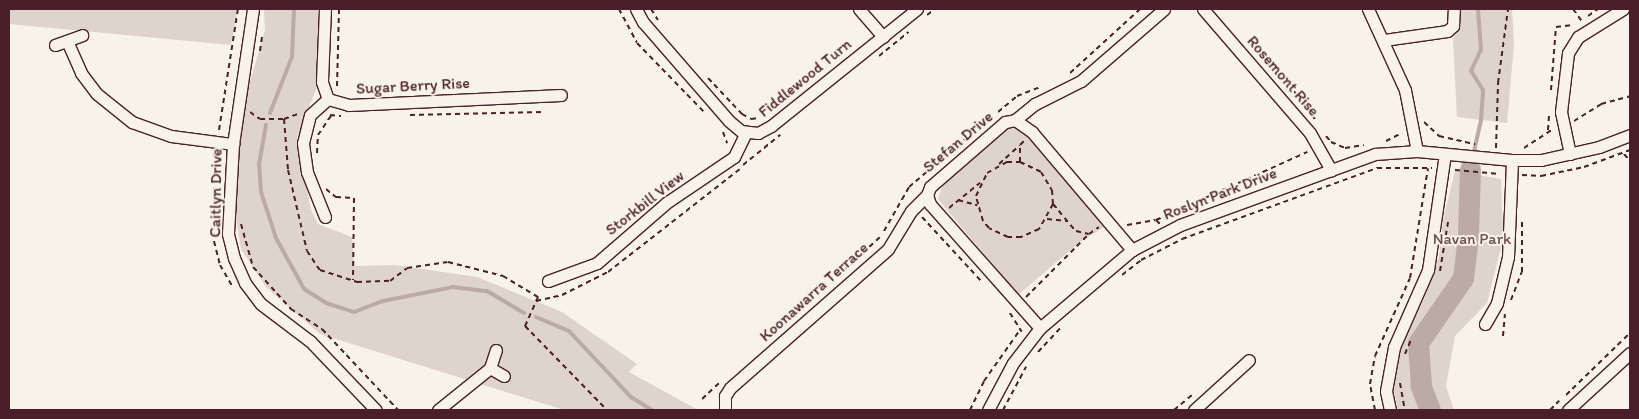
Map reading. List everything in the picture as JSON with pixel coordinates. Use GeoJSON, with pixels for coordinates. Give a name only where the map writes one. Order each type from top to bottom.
{"type":"FeatureCollection","features":[{"type":"Feature","properties":{"kind":"street","name":"Caitlyn Drive"},"geometry":{"type":"LineString","coordinates":[[253,9],[243,109],[233,144],[228,234],[234,258],[245,283],[261,304],[310,341],[376,410]]}},
{"type":"Feature","properties":{"kind":"street"},"geometry":{"type":"LineString","coordinates":[[325,9],[322,82],[332,100],[310,115],[303,143],[306,172],[325,217]]}},
{"type":"Feature","properties":{"kind":"street","name":"Fiddlewood Turn"},"geometry":{"type":"LineString","coordinates":[[636,9],[643,22],[719,110],[735,127],[746,132],[764,131],[917,9]]}},
{"type":"Feature","properties":{"kind":"street"},"geometry":{"type":"LineString","coordinates":[[859,9],[883,37]]}},
{"type":"Feature","properties":{"kind":"street"},"geometry":{"type":"LineString","coordinates":[[1015,120],[1028,110],[1081,82],[1164,9]]}},
{"type":"Feature","properties":{"kind":"street","name":"Rosemont Rise"},"geometry":{"type":"LineString","coordinates":[[1203,9],[1310,133],[1331,170]]}},
{"type":"Feature","properties":{"kind":"street"},"geometry":{"type":"LineString","coordinates":[[1368,9],[1384,40],[1405,90],[1416,151]]}},
{"type":"Feature","properties":{"kind":"street"},"geometry":{"type":"LineString","coordinates":[[1384,40],[1447,31],[1453,26],[1454,9]]}},
{"type":"Feature","properties":{"kind":"street"},"geometry":{"type":"LineString","coordinates":[[1570,154],[1561,112],[1568,53],[1578,36],[1623,9]]}},
{"type":"Feature","properties":{"kind":"street"},"geometry":{"type":"LineString","coordinates":[[55,45],[82,35]]}},
{"type":"Feature","properties":{"kind":"street"},"geometry":{"type":"LineString","coordinates":[[67,41],[81,73],[97,94],[132,122],[171,136],[233,144]]}},
{"type":"Feature","properties":{"kind":"street","name":"Sugar Berry Rise"},"geometry":{"type":"LineString","coordinates":[[332,100],[349,105],[561,95]]}},
{"type":"Feature","properties":{"kind":"street","name":"Stefan Drive"},"geometry":{"type":"LineString","coordinates":[[1040,328],[930,204],[927,195],[930,187],[1005,122],[1015,120],[1032,132],[1132,250]]}},
{"type":"Feature","properties":{"kind":"street","name":"Storkbill View"},"geometry":{"type":"LineString","coordinates":[[548,281],[597,263],[666,203],[734,157],[746,132]]}},
{"type":"Feature","properties":{"kind":"street","name":"Roslyn Park Drive"},"geometry":{"type":"LineString","coordinates":[[988,410],[1013,363],[1040,328],[1070,299],[1132,250],[1168,231],[1376,154],[1416,151],[1512,160],[1570,154],[1629,137]]}},
{"type":"Feature","properties":{"kind":"street"},"geometry":{"type":"LineString","coordinates":[[1390,410],[1386,391],[1394,347],[1428,270],[1447,170],[1445,154]]}},
{"type":"Feature","properties":{"kind":"street"},"geometry":{"type":"LineString","coordinates":[[1485,324],[1497,303],[1508,257],[1512,160]]}},
{"type":"Feature","properties":{"kind":"street","name":"Koonawarra Terrace"},"geometry":{"type":"LineString","coordinates":[[725,410],[725,396],[730,388],[888,249],[914,208],[927,195]]}},
{"type":"Feature","properties":{"kind":"street"},"geometry":{"type":"LineString","coordinates":[[438,410],[490,368],[496,350]]}},
{"type":"Feature","properties":{"kind":"street"},"geometry":{"type":"LineString","coordinates":[[1568,410],[1630,353]]}},
{"type":"Feature","properties":{"kind":"street"},"geometry":{"type":"LineString","coordinates":[[1194,410],[1249,360]]}},
{"type":"Feature","properties":{"kind":"street"},"geometry":{"type":"LineString","coordinates":[[490,368],[504,376]]}},
{"type":"Feature","properties":{"kind":"path"},"geometry":{"type":"LineString","coordinates":[[236,292],[220,265],[214,241],[211,202],[216,142],[238,9]]}},
{"type":"Feature","properties":{"kind":"path"},"geometry":{"type":"LineString","coordinates":[[317,158],[318,135],[334,111],[332,100],[339,9]]}},
{"type":"Feature","properties":{"kind":"path"},"geometry":{"type":"LineString","coordinates":[[619,9],[637,43],[708,116]]}},
{"type":"Feature","properties":{"kind":"path"},"geometry":{"type":"LineString","coordinates":[[651,9],[661,24]]}},
{"type":"Feature","properties":{"kind":"path"},"geometry":{"type":"LineString","coordinates":[[1495,158],[1498,83],[1508,9]]}},
{"type":"Feature","properties":{"kind":"path"},"geometry":{"type":"LineString","coordinates":[[1573,9],[1581,20]]}},
{"type":"Feature","properties":{"kind":"path"},"geometry":{"type":"LineString","coordinates":[[259,52],[262,34]]}},
{"type":"Feature","properties":{"kind":"path"},"geometry":{"type":"LineString","coordinates":[[1246,40],[1302,100],[1316,120]]}},
{"type":"Feature","properties":{"kind":"path"},"geometry":{"type":"LineString","coordinates":[[703,73],[742,114],[751,119],[764,118]]}},
{"type":"Feature","properties":{"kind":"path"},"geometry":{"type":"LineString","coordinates":[[1017,96],[1028,110]]}},
{"type":"Feature","properties":{"kind":"path"},"geometry":{"type":"LineString","coordinates":[[243,109],[250,103]]}},
{"type":"Feature","properties":{"kind":"path"},"geometry":{"type":"LineString","coordinates":[[243,109],[247,119]]}},
{"type":"Feature","properties":{"kind":"path"},"geometry":{"type":"LineString","coordinates":[[243,109],[260,119],[284,119],[288,170],[307,251],[320,270],[353,280],[390,281],[407,268],[448,262],[502,276],[538,297],[525,326],[607,410]]}},
{"type":"Feature","properties":{"kind":"path"},"geometry":{"type":"LineString","coordinates":[[720,129],[726,136],[727,147]]}},
{"type":"Feature","properties":{"kind":"path"},"geometry":{"type":"LineString","coordinates":[[1325,134],[1331,142],[1345,148],[1368,144]]}},
{"type":"Feature","properties":{"kind":"path"},"geometry":{"type":"LineString","coordinates":[[1040,349],[1020,330],[1009,311],[1079,247],[1089,234],[1118,214],[1126,225],[1156,220],[1331,142]]}},
{"type":"Feature","properties":{"kind":"path"},"geometry":{"type":"LineString","coordinates":[[929,225],[980,183],[1020,145]]}},
{"type":"Feature","properties":{"kind":"path"},"geometry":{"type":"LineString","coordinates":[[1376,154],[1378,168]]}},
{"type":"Feature","properties":{"kind":"path"},"geometry":{"type":"LineString","coordinates":[[1624,154],[1630,161]]}},
{"type":"Feature","properties":{"kind":"path"},"geometry":{"type":"LineString","coordinates":[[998,165],[1020,162],[1033,166],[1049,183],[1053,204],[1067,221],[1076,231],[1089,234]]}},
{"type":"Feature","properties":{"kind":"path"},"geometry":{"type":"LineString","coordinates":[[1119,278],[1141,260],[1178,241],[1378,168],[1428,168],[1493,173]]}},
{"type":"Feature","properties":{"kind":"path"},"geometry":{"type":"LineString","coordinates":[[1375,410],[1370,384],[1375,356],[1410,278],[1428,168]]}},
{"type":"Feature","properties":{"kind":"path"},"geometry":{"type":"LineString","coordinates":[[712,173],[721,184]]}},
{"type":"Feature","properties":{"kind":"path"},"geometry":{"type":"LineString","coordinates":[[980,183],[977,205],[989,228],[1008,237],[1028,236],[1047,219],[1053,204]]}},
{"type":"Feature","properties":{"kind":"path"},"geometry":{"type":"LineString","coordinates":[[324,187],[336,197],[354,198],[353,280]]}},
{"type":"Feature","properties":{"kind":"path"},"geometry":{"type":"LineString","coordinates":[[904,196],[989,290]]}},
{"type":"Feature","properties":{"kind":"path"},"geometry":{"type":"LineString","coordinates":[[958,200],[977,205]]}},
{"type":"Feature","properties":{"kind":"path"},"geometry":{"type":"LineString","coordinates":[[1047,219],[1067,221]]}},
{"type":"Feature","properties":{"kind":"path"},"geometry":{"type":"LineString","coordinates":[[240,220],[252,268],[291,309],[322,329],[398,410]]}},
{"type":"Feature","properties":{"kind":"path"},"geometry":{"type":"LineString","coordinates":[[1156,220],[1178,241]]}},
{"type":"Feature","properties":{"kind":"path"},"geometry":{"type":"LineString","coordinates":[[1035,355],[1061,327]]}},
{"type":"Feature","properties":{"kind":"path"},"geometry":{"type":"LineString","coordinates":[[970,410],[984,381],[1020,330]]}},
{"type":"Feature","properties":{"kind":"path"},"geometry":{"type":"LineString","coordinates":[[1550,410],[1630,333]]}},
{"type":"Feature","properties":{"kind":"path"},"geometry":{"type":"LineString","coordinates":[[1003,410],[1029,361]]}},
{"type":"Feature","properties":{"kind":"green space"},"geometry":{"type":"Polygon","coordinates":[[[9,9],[238,9],[231,45],[9,24],[9,9]]]}},
{"type":"Feature","properties":{"kind":"green space"},"geometry":{"type":"Polygon","coordinates":[[[264,9],[318,9],[319,82],[297,137],[311,210],[318,224],[352,237],[354,266],[395,265],[477,277],[562,312],[637,364],[629,372],[698,410],[564,410],[320,334],[266,287],[241,249],[233,199],[241,113],[265,30],[264,9]]]}},
{"type":"Feature","properties":{"kind":"green space"},"geometry":{"type":"Polygon","coordinates":[[[1458,9],[1512,9],[1514,45],[1507,123],[1457,117],[1453,41],[1458,9]]]}},
{"type":"Feature","properties":{"kind":"green space"},"geometry":{"type":"Polygon","coordinates":[[[1005,128],[1021,128],[1108,225],[1080,242],[1018,295],[938,199],[944,180],[1005,128]]]}},
{"type":"Feature","properties":{"kind":"green space","name":"Navan Park"},"geometry":{"type":"Polygon","coordinates":[[[1455,171],[1501,179],[1503,240],[1487,303],[1455,336],[1446,386],[1454,410],[1398,410],[1394,392],[1396,358],[1424,299],[1439,256],[1444,216],[1455,171]]]}},
{"type":"Feature","properties":{"kind":"waterway"},"geometry":{"type":"LineString","coordinates":[[270,113],[292,57],[294,9]]}},
{"type":"Feature","properties":{"kind":"waterway"},"geometry":{"type":"LineString","coordinates":[[1470,169],[1481,120],[1483,90],[1471,71],[1481,50],[1478,9]]}},
{"type":"Feature","properties":{"kind":"waterway"},"geometry":{"type":"LineString","coordinates":[[266,125],[259,163],[261,192],[276,238],[304,289],[326,303],[354,312],[383,301],[453,287],[487,291],[524,313]]}},
{"type":"Feature","properties":{"kind":"waterway"},"geometry":{"type":"LineString","coordinates":[[1430,410],[1421,386],[1418,343],[1463,278],[1468,236],[1470,169]]}},
{"type":"Feature","properties":{"kind":"waterway"},"geometry":{"type":"LineString","coordinates":[[536,317],[569,331],[631,397],[652,410]]}}]}
